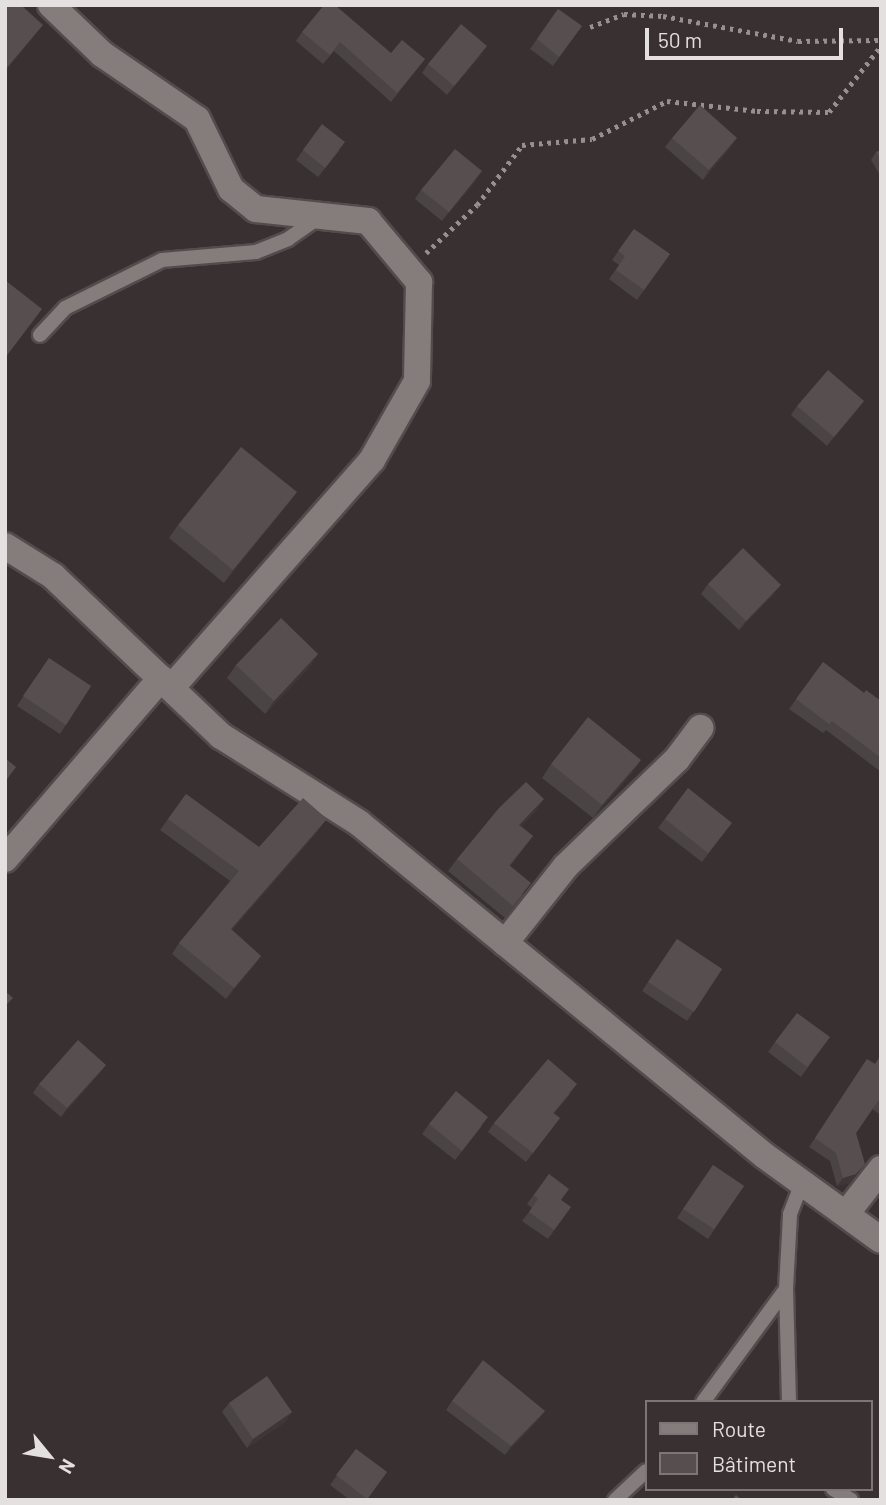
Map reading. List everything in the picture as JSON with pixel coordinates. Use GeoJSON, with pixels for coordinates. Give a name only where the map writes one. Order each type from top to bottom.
{"type":"FeatureCollection","features":[{"type":"Feature","properties":{"kind":"street"},"geometry":{"type":"LineString","coordinates":[[5,859],[372,460],[417,381],[419,282],[368,221],[256,209],[231,189],[197,119],[102,54],[51,5]]}},
{"type":"Feature","properties":{"kind":"street"},"geometry":{"type":"LineString","coordinates":[[5,546],[52,576],[221,736],[359,823],[802,1182],[881,1240]]}},
{"type":"Feature","properties":{"kind":"street"},"geometry":{"type":"LineString","coordinates":[[505,943],[566,866],[677,759],[700,728]]}},
{"type":"Feature","properties":{"kind":"street"},"geometry":{"type":"LineString","coordinates":[[846,1214],[881,1169]]}},
{"type":"Feature","properties":{"kind":"lane"},"geometry":{"type":"LineString","coordinates":[[40,335],[65,308],[162,260],[256,252],[288,239],[321,216]]}},
{"type":"Feature","properties":{"kind":"lane"},"geometry":{"type":"LineString","coordinates":[[789,1400],[786,1289],[790,1214],[802,1182]]}},
{"type":"Feature","properties":{"kind":"lane"},"geometry":{"type":"LineString","coordinates":[[705,1400],[786,1289]]}},
{"type":"Feature","properties":{"kind":"lane"},"geometry":{"type":"LineString","coordinates":[[615,1500],[644,1473]]}},
{"type":"Feature","properties":{"kind":"path"},"geometry":{"type":"LineString","coordinates":[[590,27],[624,15],[663,16],[798,41],[881,40]]}},
{"type":"Feature","properties":{"kind":"path"},"geometry":{"type":"LineString","coordinates":[[409,269],[477,205],[522,145],[592,139],[667,101],[757,111],[829,112],[881,47]]}},
{"type":"Feature","properties":{"kind":"building"},"geometry":{"type":"Polygon","coordinates":[[[5,5],[21,5],[43,25],[5,70],[5,5]]]}},
{"type":"Feature","properties":{"kind":"building"},"geometry":{"type":"Polygon","coordinates":[[[324,5],[335,5],[391,53],[402,40],[425,59],[397,93],[340,42],[330,55],[302,32],[324,5]]]}},
{"type":"Feature","properties":{"kind":"building"},"geometry":{"type":"Polygon","coordinates":[[[558,9],[582,26],[559,57],[537,39],[558,9]]]}},
{"type":"Feature","properties":{"kind":"building"},"geometry":{"type":"Polygon","coordinates":[[[461,24],[487,46],[454,86],[428,64],[461,24]]]}},
{"type":"Feature","properties":{"kind":"building"},"geometry":{"type":"Polygon","coordinates":[[[700,105],[737,138],[709,170],[672,138],[700,105]]]}},
{"type":"Feature","properties":{"kind":"building"},"geometry":{"type":"Polygon","coordinates":[[[322,124],[345,142],[325,168],[303,150],[322,124]]]}},
{"type":"Feature","properties":{"kind":"building"},"geometry":{"type":"Polygon","coordinates":[[[455,149],[482,171],[449,212],[421,190],[455,149]]]}},
{"type":"Feature","properties":{"kind":"building"},"geometry":{"type":"Polygon","coordinates":[[[634,229],[670,254],[644,290],[616,270],[625,256],[618,251],[634,229]]]}},
{"type":"Feature","properties":{"kind":"building"},"geometry":{"type":"Polygon","coordinates":[[[5,280],[42,309],[5,358],[5,280]]]}},
{"type":"Feature","properties":{"kind":"building"},"geometry":{"type":"Polygon","coordinates":[[[828,370],[864,401],[834,437],[797,406],[828,370]]]}},
{"type":"Feature","properties":{"kind":"building"},"geometry":{"type":"Polygon","coordinates":[[[241,447],[297,492],[233,570],[178,525],[241,447]]]}},
{"type":"Feature","properties":{"kind":"building"},"geometry":{"type":"Polygon","coordinates":[[[743,548],[781,585],[746,621],[708,584],[743,548]]]}},
{"type":"Feature","properties":{"kind":"building"},"geometry":{"type":"Polygon","coordinates":[[[281,618],[318,654],[274,701],[236,665],[281,618]]]}},
{"type":"Feature","properties":{"kind":"building"},"geometry":{"type":"Polygon","coordinates":[[[49,658],[91,686],[66,725],[23,696],[49,658]]]}},
{"type":"Feature","properties":{"kind":"building"},"geometry":{"type":"Polygon","coordinates":[[[823,662],[864,693],[866,690],[881,701],[881,758],[832,721],[829,724],[796,699],[823,662]]]}},
{"type":"Feature","properties":{"kind":"building"},"geometry":{"type":"Polygon","coordinates":[[[588,717],[641,760],[602,805],[551,764],[588,717]]]}},
{"type":"Feature","properties":{"kind":"building"},"geometry":{"type":"Polygon","coordinates":[[[5,758],[16,767],[5,782],[5,758]]]}},
{"type":"Feature","properties":{"kind":"building"},"geometry":{"type":"Polygon","coordinates":[[[526,782],[544,799],[519,825],[533,836],[509,865],[531,883],[513,906],[457,859],[499,808],[526,782]]]}},
{"type":"Feature","properties":{"kind":"building"},"geometry":{"type":"Polygon","coordinates":[[[688,788],[732,823],[708,853],[665,819],[688,788]]]}},
{"type":"Feature","properties":{"kind":"building"},"geometry":{"type":"Polygon","coordinates":[[[186,794],[259,847],[303,798],[327,819],[231,929],[261,956],[234,988],[179,943],[239,871],[168,819],[186,794]]]}},
{"type":"Feature","properties":{"kind":"building"},"geometry":{"type":"Polygon","coordinates":[[[677,939],[722,969],[694,1012],[648,982],[677,939]]]}},
{"type":"Feature","properties":{"kind":"building"},"geometry":{"type":"Polygon","coordinates":[[[5,991],[13,998],[5,1006],[5,991]]]}},
{"type":"Feature","properties":{"kind":"building"},"geometry":{"type":"Polygon","coordinates":[[[797,1013],[830,1037],[807,1067],[775,1042],[797,1013]]]}},
{"type":"Feature","properties":{"kind":"building"},"geometry":{"type":"Polygon","coordinates":[[[78,1040],[106,1065],[67,1108],[39,1084],[78,1040]]]}},
{"type":"Feature","properties":{"kind":"building"},"geometry":{"type":"Polygon","coordinates":[[[881,1055],[881,1102],[878,1101],[856,1133],[865,1164],[856,1174],[843,1178],[836,1153],[815,1138],[867,1059],[875,1064],[881,1055]]]}},
{"type":"Feature","properties":{"kind":"building"},"geometry":{"type":"Polygon","coordinates":[[[548,1059],[577,1084],[553,1113],[560,1118],[533,1153],[494,1123],[548,1059]]]}},
{"type":"Feature","properties":{"kind":"building"},"geometry":{"type":"Polygon","coordinates":[[[456,1091],[488,1117],[462,1151],[429,1124],[456,1091]]]}},
{"type":"Feature","properties":{"kind":"building"},"geometry":{"type":"Polygon","coordinates":[[[713,1165],[744,1186],[714,1229],[683,1209],[713,1165]]]}},
{"type":"Feature","properties":{"kind":"building"},"geometry":{"type":"Polygon","coordinates":[[[549,1174],[569,1189],[561,1200],[571,1207],[554,1230],[529,1212],[538,1199],[534,1195],[549,1174]]]}},
{"type":"Feature","properties":{"kind":"building"},"geometry":{"type":"Polygon","coordinates":[[[483,1360],[545,1411],[511,1446],[452,1401],[483,1360]]]}},
{"type":"Feature","properties":{"kind":"building"},"geometry":{"type":"Polygon","coordinates":[[[267,1376],[292,1412],[253,1439],[229,1403],[267,1376]]]}},
{"type":"Feature","properties":{"kind":"building"},"geometry":{"type":"Polygon","coordinates":[[[356,1449],[387,1472],[367,1499],[336,1475],[356,1449]]]}}]}
